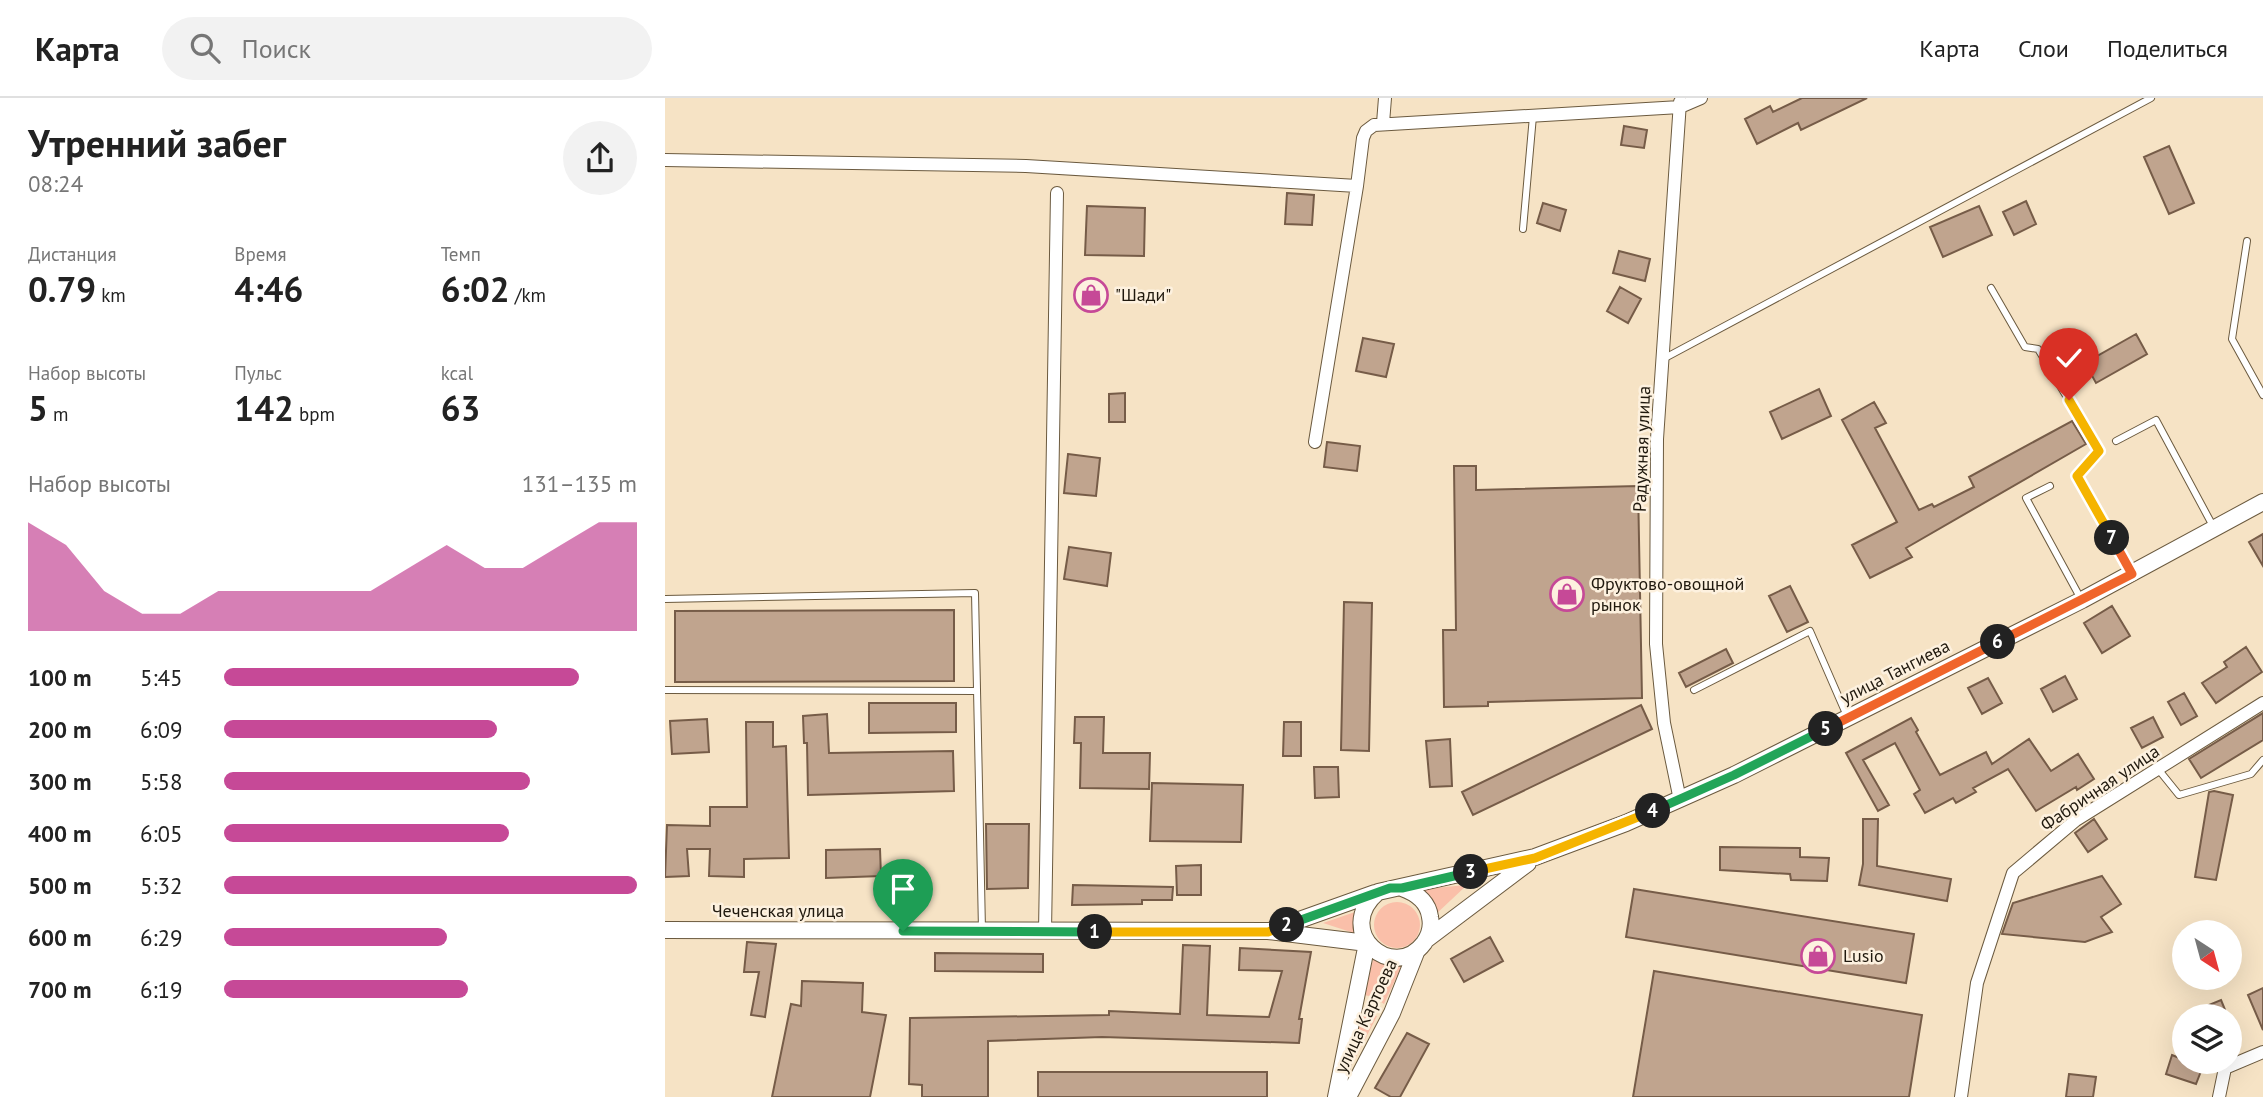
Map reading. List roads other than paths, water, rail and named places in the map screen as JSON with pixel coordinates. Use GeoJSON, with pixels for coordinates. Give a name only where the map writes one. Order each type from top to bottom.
{"type":"FeatureCollection","features":[{"type":"Feature","properties":{"kind":"main road","name":"улица Тангиева"},"geometry":{"type":"LineString","coordinates":[[1535,858],[1680,800],[1848,718],[2132,574],[2263,502]]}},
{"type":"Feature","properties":{"kind":"main road"},"geometry":{"type":"LineString","coordinates":[[1535,858],[1422,944],[1400,957],[1391,957],[1373,950],[1367,943],[1362,932],[1363,909],[1378,892],[1535,858]]}},
{"type":"Feature","properties":{"kind":"main road"},"geometry":{"type":"LineString","coordinates":[[1402,888],[1421,898],[1427,907],[1430,928],[1422,944]]}},
{"type":"Feature","properties":{"kind":"main road","name":"Чеченская улица"},"geometry":{"type":"LineString","coordinates":[[1268,932],[1378,892]]}},
{"type":"Feature","properties":{"kind":"main road","name":"Чеченская улица"},"geometry":{"type":"LineString","coordinates":[[665,930],[1268,932],[1367,943]]}},
{"type":"Feature","properties":{"kind":"main road","name":"улица Картоева"},"geometry":{"type":"LineString","coordinates":[[1336,1097],[1367,943]]}},
{"type":"Feature","properties":{"kind":"main road","name":"улица Картоева"},"geometry":{"type":"LineString","coordinates":[[1348,1097],[1392,1013],[1422,944]]}},
{"type":"Feature","properties":{"kind":"street"},"geometry":{"type":"LineString","coordinates":[[1383,122],[1385,98]]}},
{"type":"Feature","properties":{"kind":"street"},"geometry":{"type":"LineString","coordinates":[[1315,442],[1366,131],[1383,122],[1533,115],[1680,103],[1701,98]]}},
{"type":"Feature","properties":{"kind":"street","name":"Радужная улица"},"geometry":{"type":"LineString","coordinates":[[1680,103],[1657,439],[1656,644],[1664,723],[1680,800]]}},
{"type":"Feature","properties":{"kind":"street"},"geometry":{"type":"LineString","coordinates":[[665,160],[1026,166],[1357,186]]}},
{"type":"Feature","properties":{"kind":"street"},"geometry":{"type":"LineString","coordinates":[[1045,932],[1056,193]]}},
{"type":"Feature","properties":{"kind":"street","name":"Фабричная улица"},"geometry":{"type":"LineString","coordinates":[[1961,1097],[1977,983],[2013,873],[2076,820],[2263,703]]}},
{"type":"Feature","properties":{"kind":"street"},"geometry":{"type":"LineString","coordinates":[[2219,1097],[2225,1068],[2263,1052]]}},
{"type":"Feature","properties":{"kind":"lane"},"geometry":{"type":"LineString","coordinates":[[1663,359],[2151,98]]}},
{"type":"Feature","properties":{"kind":"lane"},"geometry":{"type":"LineString","coordinates":[[1523,229],[1533,115]]}},
{"type":"Feature","properties":{"kind":"lane"},"geometry":{"type":"LineString","coordinates":[[2247,241],[2232,339],[2263,395]]}},
{"type":"Feature","properties":{"kind":"lane"},"geometry":{"type":"LineString","coordinates":[[1990,288],[2025,347],[2038,349],[2099,451],[2077,476],[2132,574]]}},
{"type":"Feature","properties":{"kind":"lane"},"geometry":{"type":"LineString","coordinates":[[2116,440],[2156,420],[2215,530]]}},
{"type":"Feature","properties":{"kind":"lane"},"geometry":{"type":"LineString","coordinates":[[2050,486],[2026,498],[2082,600]]}},
{"type":"Feature","properties":{"kind":"lane"},"geometry":{"type":"LineString","coordinates":[[665,599],[975,593],[982,932]]}},
{"type":"Feature","properties":{"kind":"lane"},"geometry":{"type":"LineString","coordinates":[[1694,690],[1810,631],[1848,718]]}},
{"type":"Feature","properties":{"kind":"lane"},"geometry":{"type":"LineString","coordinates":[[665,690],[977,691]]}},
{"type":"Feature","properties":{"kind":"lane"},"geometry":{"type":"LineString","coordinates":[[2158,769],[2179,795],[2251,774],[2263,760]]}},
{"type":"Feature","properties":{"kind":"place","name":"\"Шади\""},"geometry":{"type":"Point","coordinates":[1091,295]}},
{"type":"Feature","properties":{"kind":"place","name":"Фруктово-овощной рынок"},"geometry":{"type":"Point","coordinates":[1567,594]}},
{"type":"Feature","properties":{"kind":"place","name":"Lusio"},"geometry":{"type":"Point","coordinates":[1818,956]}}]}
